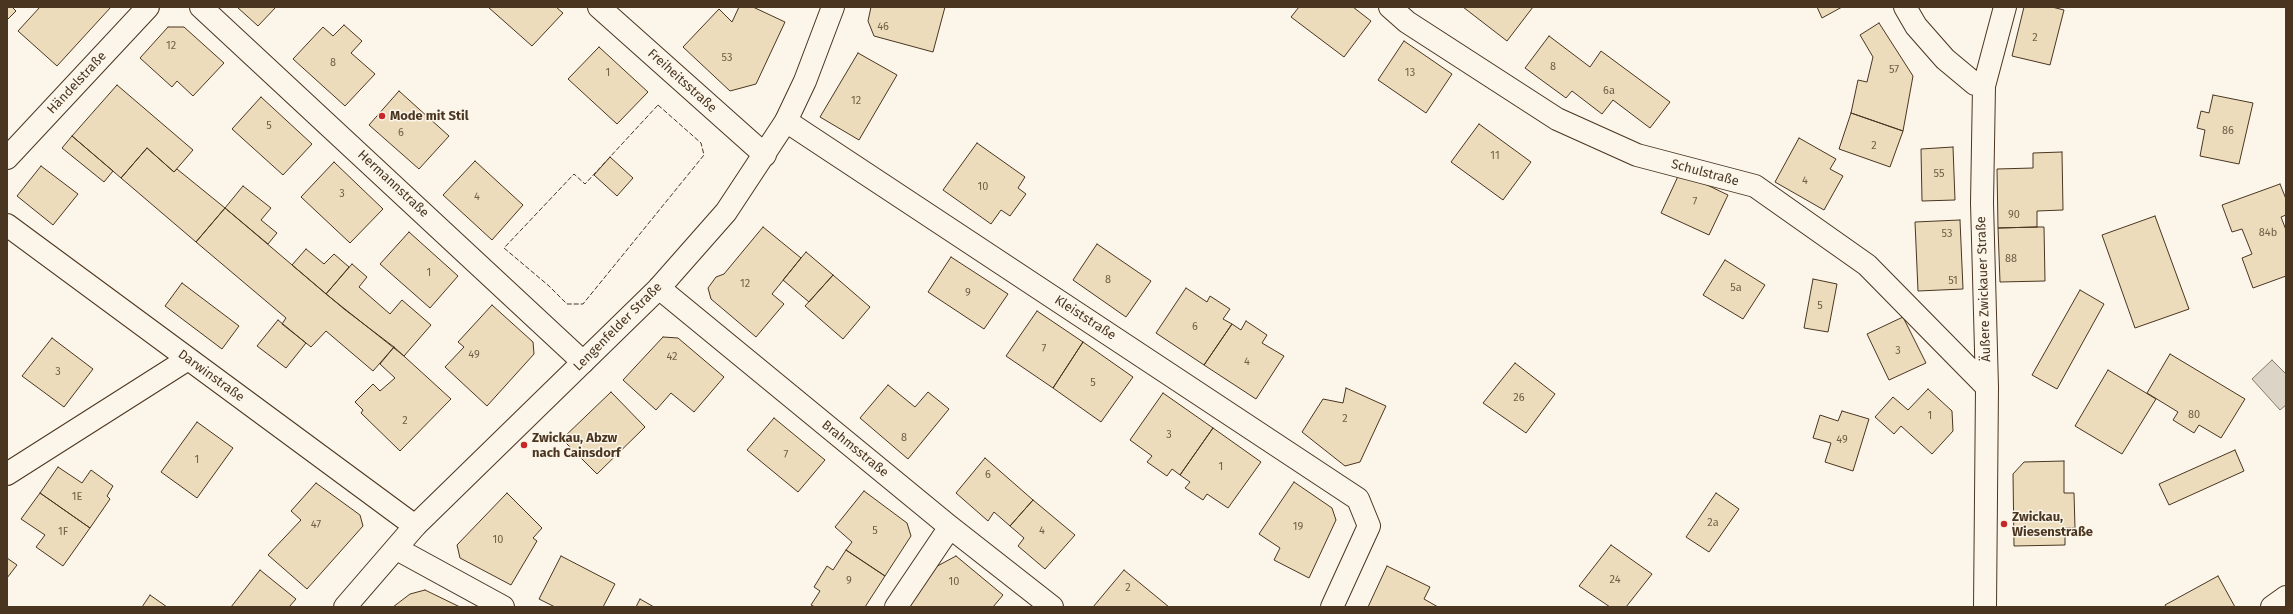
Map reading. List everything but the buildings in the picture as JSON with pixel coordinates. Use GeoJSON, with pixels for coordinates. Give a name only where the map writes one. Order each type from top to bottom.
{"type":"FeatureCollection","features":[{"type":"Feature","properties":{"kind":"street","name":"Händelstraße"},"geometry":{"type":"LineString","coordinates":[[7,158],[148,7]]}},
{"type":"Feature","properties":{"kind":"street","name":"Hermannstraße"},"geometry":{"type":"LineString","coordinates":[[202,7],[583,362]]}},
{"type":"Feature","properties":{"kind":"street","name":"Freiheitsstraße"},"geometry":{"type":"LineString","coordinates":[[599,7],[765,155]]}},
{"type":"Feature","properties":{"kind":"street","name":"Lengenfelder Straße"},"geometry":{"type":"LineString","coordinates":[[346,607],[397,549],[415,526],[659,288],[726,212],[786,121],[805,81],[833,7]]}},
{"type":"Feature","properties":{"kind":"street","name":"Schulstraße"},"geometry":{"type":"LineString","coordinates":[[1390,7],[1407,22],[1557,119],[1636,155],[1755,186],[1867,265],[1987,387]]}},
{"type":"Feature","properties":{"kind":"street"},"geometry":{"type":"LineString","coordinates":[[1905,7],[1916,26],[1945,58],[1975,84],[1984,86]]}},
{"type":"Feature","properties":{"kind":"street","name":"Äußere Zwickauer Straße"},"geometry":{"type":"LineString","coordinates":[[1985,607],[1987,387],[1982,203],[1984,86],[2005,7]]}},
{"type":"Feature","properties":{"kind":"street","name":"Kleiststraße"},"geometry":{"type":"LineString","coordinates":[[786,121],[1358,499],[1369,526],[1332,607]]}},
{"type":"Feature","properties":{"kind":"street","name":"Darwinstraße"},"geometry":{"type":"LineString","coordinates":[[7,225],[415,526]]}},
{"type":"Feature","properties":{"kind":"street","name":"Brahmsstraße"},"geometry":{"type":"LineString","coordinates":[[659,288],[950,527],[1052,607]]}},
{"type":"Feature","properties":{"kind":"street"},"geometry":{"type":"LineString","coordinates":[[7,474],[188,359]]}},
{"type":"Feature","properties":{"kind":"street"},"geometry":{"type":"LineString","coordinates":[[896,607],[950,527]]}},
{"type":"Feature","properties":{"kind":"street"},"geometry":{"type":"LineString","coordinates":[[397,549],[503,607]]}},
{"type":"Feature","properties":{"kind":"street"},"geometry":{"type":"LineString","coordinates":[[2272,607],[2286,597]]}},
{"type":"Feature","properties":{"kind":"shaded area"},"geometry":{"type":"Polygon","coordinates":[[[2272,360],[2286,374],[2286,405],[2280,410],[2252,379],[2272,360]]]}},
{"type":"Feature","properties":{"kind":"fence"},"geometry":{"type":"LineString","coordinates":[[658,105],[701,143],[704,155],[583,304],[567,304],[549,286],[504,248],[574,174],[585,184],[658,105]]}},
{"type":"Feature","properties":{"kind":"place","name":"Mode mit Stil"},"geometry":{"type":"Point","coordinates":[382,116]}},
{"type":"Feature","properties":{"kind":"place","name":"Zwickau, Abzw nach Cainsdorf"},"geometry":{"type":"Point","coordinates":[524,445]}},
{"type":"Feature","properties":{"kind":"place","name":"Zwickau, Wiesenstraße"},"geometry":{"type":"Point","coordinates":[2004,524]}}]}
